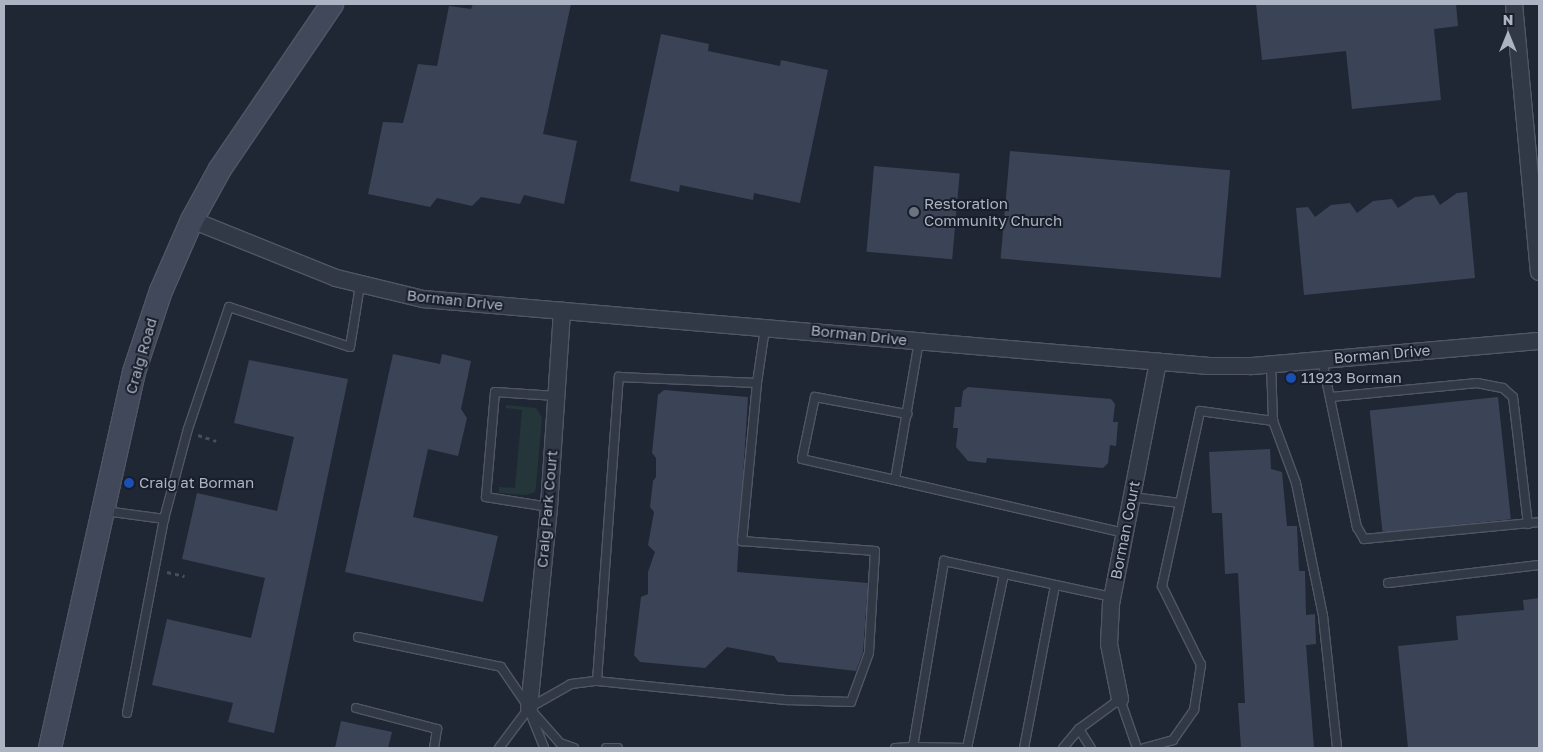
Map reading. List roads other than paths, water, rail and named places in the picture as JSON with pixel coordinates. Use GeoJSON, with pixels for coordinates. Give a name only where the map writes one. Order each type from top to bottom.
{"type":"FeatureCollection","features":[{"type":"Feature","properties":{"kind":"main road","name":"Craig Road"},"geometry":{"type":"LineString","coordinates":[[50,748],[134,372],[161,290],[192,220],[220,169],[332,4]]}},
{"type":"Feature","properties":{"kind":"street"},"geometry":{"type":"LineString","coordinates":[[1514,4],[1538,241],[1539,272]]}},
{"type":"Feature","properties":{"kind":"street","name":"Borman Drive"},"geometry":{"type":"LineString","coordinates":[[192,220],[293,263],[360,285],[423,299],[765,326],[1158,362],[1271,364],[1539,341]]}},
{"type":"Feature","properties":{"kind":"street","name":"Craig Park Court"},"geometry":{"type":"LineString","coordinates":[[528,708],[549,507],[562,310]]}},
{"type":"Feature","properties":{"kind":"street","name":"Borman Court"},"geometry":{"type":"LineString","coordinates":[[1120,699],[1108,644],[1112,597],[1158,362]]}},
{"type":"Feature","properties":{"kind":"lane"},"geometry":{"type":"LineString","coordinates":[[127,713],[164,519],[188,429],[229,307],[350,347],[360,285]]}},
{"type":"Feature","properties":{"kind":"lane"},"geometry":{"type":"LineString","coordinates":[[499,748],[528,708],[571,684],[597,681],[787,700],[851,702],[870,653],[875,551],[742,541],[757,383],[765,326]]}},
{"type":"Feature","properties":{"kind":"lane"},"geometry":{"type":"LineString","coordinates":[[895,480],[918,341]]}},
{"type":"Feature","properties":{"kind":"lane"},"geometry":{"type":"LineString","coordinates":[[1322,360],[1357,526],[1364,539],[1539,522]]}},
{"type":"Feature","properties":{"kind":"lane"},"geometry":{"type":"LineString","coordinates":[[1271,364],[1274,421],[1296,483],[1324,616],[1337,748]]}},
{"type":"Feature","properties":{"kind":"lane"},"geometry":{"type":"LineString","coordinates":[[597,681],[619,377],[757,383]]}},
{"type":"Feature","properties":{"kind":"lane"},"geometry":{"type":"LineString","coordinates":[[1331,396],[1477,383],[1503,388],[1513,397],[1528,524]]}},
{"type":"Feature","properties":{"kind":"lane"},"geometry":{"type":"LineString","coordinates":[[549,507],[486,497],[495,392],[556,396]]}},
{"type":"Feature","properties":{"kind":"lane"},"geometry":{"type":"LineString","coordinates":[[907,414],[815,396],[802,459],[1125,533]]}},
{"type":"Feature","properties":{"kind":"lane"},"geometry":{"type":"LineString","coordinates":[[1144,748],[1173,740],[1194,710],[1200,674],[1201,665],[1162,586],[1200,411],[1274,421]]}},
{"type":"Feature","properties":{"kind":"lane"},"geometry":{"type":"LineString","coordinates":[[1132,497],[1180,503]]}},
{"type":"Feature","properties":{"kind":"lane"},"geometry":{"type":"LineString","coordinates":[[103,510],[164,519]]}},
{"type":"Feature","properties":{"kind":"lane"},"geometry":{"type":"LineString","coordinates":[[913,747],[944,560],[1112,597]]}},
{"type":"Feature","properties":{"kind":"lane"},"geometry":{"type":"LineString","coordinates":[[1388,583],[1539,565]]}},
{"type":"Feature","properties":{"kind":"lane"},"geometry":{"type":"LineString","coordinates":[[895,748],[967,748],[1004,574]]}},
{"type":"Feature","properties":{"kind":"lane"},"geometry":{"type":"LineString","coordinates":[[1024,748],[1056,585]]}},
{"type":"Feature","properties":{"kind":"lane"},"geometry":{"type":"LineString","coordinates":[[358,637],[501,667],[528,708],[560,743],[574,748]]}},
{"type":"Feature","properties":{"kind":"lane"},"geometry":{"type":"LineString","coordinates":[[1063,748],[1079,729],[1120,699],[1137,748]]}},
{"type":"Feature","properties":{"kind":"lane"},"geometry":{"type":"LineString","coordinates":[[356,708],[437,729],[434,748]]}},
{"type":"Feature","properties":{"kind":"lane"},"geometry":{"type":"LineString","coordinates":[[528,708],[544,748]]}},
{"type":"Feature","properties":{"kind":"lane"},"geometry":{"type":"LineString","coordinates":[[1079,729],[1090,748]]}},
{"type":"Feature","properties":{"kind":"lane"},"geometry":{"type":"LineString","coordinates":[[606,748],[618,748]]}},
{"type":"Feature","properties":{"kind":"place","name":"Restoration Community Church"},"geometry":{"type":"Point","coordinates":[914,212]}},
{"type":"Feature","properties":{"kind":"place","name":"11923 Borman"},"geometry":{"type":"Point","coordinates":[1291,378]}},
{"type":"Feature","properties":{"kind":"place","name":"Craig at Borman"},"geometry":{"type":"Point","coordinates":[129,483]}}]}
